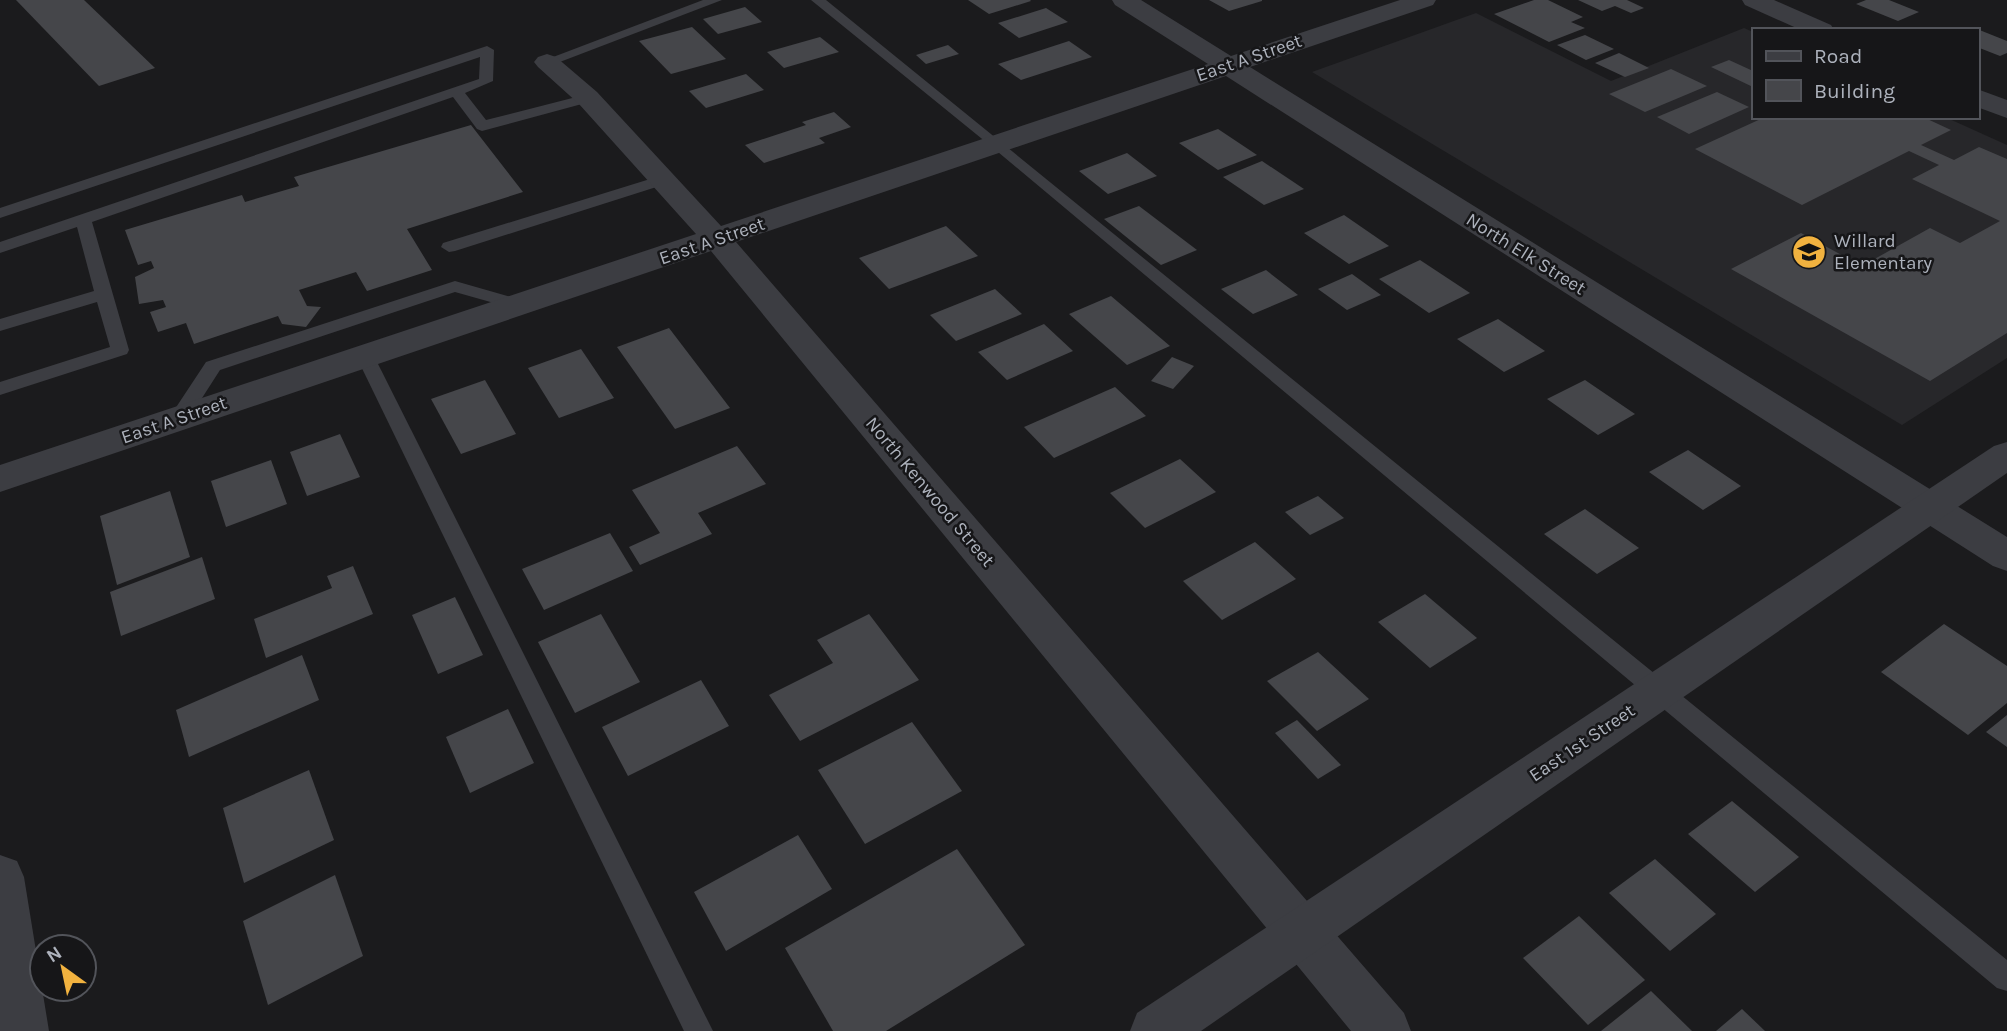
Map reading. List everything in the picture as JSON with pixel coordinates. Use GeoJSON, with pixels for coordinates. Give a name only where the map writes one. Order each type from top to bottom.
{"type":"FeatureCollection","features":[{"type":"Feature","properties":{"kind":"street","name":"North Elk Street"},"geometry":{"type":"LineString","coordinates":[[1124,0],[2007,556]]}},
{"type":"Feature","properties":{"kind":"street","name":"East A Street"},"geometry":{"type":"LineString","coordinates":[[0,479],[1424,0]]}},
{"type":"Feature","properties":{"kind":"street"},"geometry":{"type":"LineString","coordinates":[[1754,0],[1817,28]]}},
{"type":"Feature","properties":{"kind":"street","name":"North Kenwood Street"},"geometry":{"type":"LineString","coordinates":[[547,62],[588,98],[718,239],[1300,934],[1385,1031]]}},
{"type":"Feature","properties":{"kind":"street"},"geometry":{"type":"LineString","coordinates":[[1979,98],[2007,110]]}},
{"type":"Feature","properties":{"kind":"street","name":"East 1st Street"},"geometry":{"type":"LineString","coordinates":[[1156,1031],[2007,455]]}},
{"type":"Feature","properties":{"kind":"street"},"geometry":{"type":"LineString","coordinates":[[0,877],[23,1031]]}},
{"type":"Feature","properties":{"kind":"lane"},"geometry":{"type":"LineString","coordinates":[[547,62],[715,0]]}},
{"type":"Feature","properties":{"kind":"lane"},"geometry":{"type":"LineString","coordinates":[[818,0],[997,144],[1657,692],[2007,978]]}},
{"type":"Feature","properties":{"kind":"lane"},"geometry":{"type":"LineString","coordinates":[[0,213],[487,50],[486,81],[0,248]]}},
{"type":"Feature","properties":{"kind":"lane"},"geometry":{"type":"LineString","coordinates":[[456,91],[482,126],[588,98]]}},
{"type":"Feature","properties":{"kind":"lane"},"geometry":{"type":"LineString","coordinates":[[449,247],[663,180]]}},
{"type":"Feature","properties":{"kind":"lane"},"geometry":{"type":"LineString","coordinates":[[0,389],[120,350],[83,220]]}},
{"type":"Feature","properties":{"kind":"lane"},"geometry":{"type":"LineString","coordinates":[[179,418],[213,366],[225,361],[455,286],[519,305]]}},
{"type":"Feature","properties":{"kind":"lane"},"geometry":{"type":"LineString","coordinates":[[0,325],[104,294]]}},
{"type":"Feature","properties":{"kind":"lane"},"geometry":{"type":"LineString","coordinates":[[365,356],[699,1031]]}},
{"type":"Feature","properties":{"kind":"shaded area","name":"Willard Elementary"},"geometry":{"type":"Polygon","coordinates":[[[1476,13],[1611,81],[1744,28],[1752,32],[1752,119],[1949,119],[2007,145],[2007,358],[1902,425],[1312,72],[1476,13]]]}},
{"type":"Feature","properties":{"kind":"building"},"geometry":{"type":"Polygon","coordinates":[[[16,0],[84,0],[155,68],[99,86],[16,0]]]}},
{"type":"Feature","properties":{"kind":"building"},"geometry":{"type":"Polygon","coordinates":[[[968,0],[1030,0],[1031,1],[989,14],[968,0]]]}},
{"type":"Feature","properties":{"kind":"building"},"geometry":{"type":"Polygon","coordinates":[[[1209,0],[1262,0],[1262,1],[1229,11],[1209,0]]]}},
{"type":"Feature","properties":{"kind":"building"},"geometry":{"type":"Polygon","coordinates":[[[1534,0],[1548,0],[1583,17],[1571,22],[1585,28],[1549,42],[1494,14],[1534,0]]]}},
{"type":"Feature","properties":{"kind":"building"},"geometry":{"type":"Polygon","coordinates":[[[1578,0],[1627,0],[1644,8],[1631,13],[1615,6],[1602,11],[1578,0]]]}},
{"type":"Feature","properties":{"kind":"building"},"geometry":{"type":"Polygon","coordinates":[[[1866,0],[1889,0],[1919,12],[1898,21],[1856,4],[1866,0]]]}},
{"type":"Feature","properties":{"kind":"building"},"geometry":{"type":"Polygon","coordinates":[[[745,7],[762,22],[718,34],[703,19],[745,7]]]}},
{"type":"Feature","properties":{"kind":"building"},"geometry":{"type":"Polygon","coordinates":[[[1046,8],[1068,22],[1019,38],[998,23],[1046,8]]]}},
{"type":"Feature","properties":{"kind":"building"},"geometry":{"type":"Polygon","coordinates":[[[692,27],[726,59],[671,74],[639,41],[692,27]]]}},
{"type":"Feature","properties":{"kind":"building"},"geometry":{"type":"Polygon","coordinates":[[[1979,30],[2007,41],[2007,53],[2000,56],[1979,48],[1979,30]]]}},
{"type":"Feature","properties":{"kind":"building"},"geometry":{"type":"Polygon","coordinates":[[[1585,35],[1614,49],[1586,60],[1557,45],[1585,35]]]}},
{"type":"Feature","properties":{"kind":"building"},"geometry":{"type":"Polygon","coordinates":[[[820,37],[839,52],[784,68],[767,52],[820,37]]]}},
{"type":"Feature","properties":{"kind":"building"},"geometry":{"type":"Polygon","coordinates":[[[1069,41],[1092,57],[1021,80],[998,64],[1069,41]]]}},
{"type":"Feature","properties":{"kind":"building"},"geometry":{"type":"Polygon","coordinates":[[[948,45],[959,54],[926,64],[916,55],[948,45]]]}},
{"type":"Feature","properties":{"kind":"building"},"geometry":{"type":"Polygon","coordinates":[[[1619,53],[1649,68],[1625,77],[1595,63],[1619,53]]]}},
{"type":"Feature","properties":{"kind":"building"},"geometry":{"type":"Polygon","coordinates":[[[1729,60],[1752,71],[1752,87],[1711,67],[1729,60]]]}},
{"type":"Feature","properties":{"kind":"building"},"geometry":{"type":"Polygon","coordinates":[[[1671,69],[1707,86],[1645,112],[1609,94],[1671,69]]]}},
{"type":"Feature","properties":{"kind":"building"},"geometry":{"type":"Polygon","coordinates":[[[746,74],[764,90],[706,108],[689,91],[746,74]]]}},
{"type":"Feature","properties":{"kind":"building"},"geometry":{"type":"Polygon","coordinates":[[[1717,92],[1749,107],[1689,134],[1657,117],[1717,92]]]}},
{"type":"Feature","properties":{"kind":"building"},"geometry":{"type":"Polygon","coordinates":[[[834,112],[851,127],[819,138],[825,143],[764,163],[745,145],[806,125],[802,122],[834,112]]]}},
{"type":"Feature","properties":{"kind":"building"},"geometry":{"type":"Polygon","coordinates":[[[1761,119],[1927,119],[1951,130],[1921,145],[1954,160],[1979,147],[2007,159],[2007,333],[1930,381],[1731,269],[1801,233],[1862,266],[1930,228],[1960,243],[2000,221],[1912,179],[1939,165],[1909,151],[1802,205],[1695,149],[1761,119]]]}},
{"type":"Feature","properties":{"kind":"building"},"geometry":{"type":"Polygon","coordinates":[[[471,125],[523,192],[407,229],[432,270],[367,291],[356,272],[299,290],[307,306],[321,307],[306,327],[282,324],[278,316],[194,344],[186,323],[158,332],[150,312],[166,307],[163,300],[139,304],[135,277],[154,268],[151,261],[138,265],[125,230],[242,195],[245,202],[299,186],[294,177],[471,125]]]}},
{"type":"Feature","properties":{"kind":"building"},"geometry":{"type":"Polygon","coordinates":[[[1218,129],[1257,155],[1218,170],[1179,143],[1218,129]]]}},
{"type":"Feature","properties":{"kind":"building"},"geometry":{"type":"Polygon","coordinates":[[[1127,153],[1157,176],[1108,194],[1079,171],[1127,153]]]}},
{"type":"Feature","properties":{"kind":"building"},"geometry":{"type":"Polygon","coordinates":[[[1262,161],[1304,189],[1264,205],[1223,177],[1262,161]]]}},
{"type":"Feature","properties":{"kind":"building"},"geometry":{"type":"Polygon","coordinates":[[[1139,206],[1197,250],[1161,265],[1104,219],[1139,206]]]}},
{"type":"Feature","properties":{"kind":"building"},"geometry":{"type":"Polygon","coordinates":[[[1344,215],[1389,246],[1349,264],[1304,233],[1344,215]]]}},
{"type":"Feature","properties":{"kind":"building"},"geometry":{"type":"Polygon","coordinates":[[[946,226],[978,256],[889,289],[859,258],[946,226]]]}},
{"type":"Feature","properties":{"kind":"building"},"geometry":{"type":"Polygon","coordinates":[[[1420,260],[1470,293],[1429,313],[1379,279],[1420,260]]]}},
{"type":"Feature","properties":{"kind":"building"},"geometry":{"type":"Polygon","coordinates":[[[1266,270],[1298,295],[1253,314],[1221,289],[1266,270]]]}},
{"type":"Feature","properties":{"kind":"building"},"geometry":{"type":"Polygon","coordinates":[[[1352,274],[1381,295],[1347,310],[1318,289],[1352,274]]]}},
{"type":"Feature","properties":{"kind":"building"},"geometry":{"type":"Polygon","coordinates":[[[995,289],[1022,314],[956,341],[930,315],[995,289]]]}},
{"type":"Feature","properties":{"kind":"building"},"geometry":{"type":"Polygon","coordinates":[[[1111,296],[1170,346],[1127,365],[1069,314],[1111,296]]]}},
{"type":"Feature","properties":{"kind":"building"},"geometry":{"type":"Polygon","coordinates":[[[1498,319],[1545,351],[1504,372],[1457,339],[1498,319]]]}},
{"type":"Feature","properties":{"kind":"building"},"geometry":{"type":"Polygon","coordinates":[[[1044,324],[1073,351],[1007,380],[978,352],[1044,324]]]}},
{"type":"Feature","properties":{"kind":"building"},"geometry":{"type":"Polygon","coordinates":[[[669,328],[730,408],[675,429],[617,347],[669,328]]]}},
{"type":"Feature","properties":{"kind":"building"},"geometry":{"type":"Polygon","coordinates":[[[581,349],[614,398],[559,418],[528,368],[581,349]]]}},
{"type":"Feature","properties":{"kind":"building"},"geometry":{"type":"Polygon","coordinates":[[[1172,357],[1194,366],[1173,389],[1151,381],[1172,357]]]}},
{"type":"Feature","properties":{"kind":"building"},"geometry":{"type":"Polygon","coordinates":[[[485,380],[516,434],[461,454],[431,399],[485,380]]]}},
{"type":"Feature","properties":{"kind":"building"},"geometry":{"type":"Polygon","coordinates":[[[1585,380],[1635,414],[1598,435],[1547,399],[1585,380]]]}},
{"type":"Feature","properties":{"kind":"building"},"geometry":{"type":"Polygon","coordinates":[[[1115,387],[1146,416],[1054,458],[1024,427],[1115,387]]]}},
{"type":"Feature","properties":{"kind":"building"},"geometry":{"type":"Polygon","coordinates":[[[340,434],[360,477],[307,496],[290,452],[340,434]]]}},
{"type":"Feature","properties":{"kind":"building"},"geometry":{"type":"Polygon","coordinates":[[[737,446],[766,484],[698,513],[712,534],[640,565],[629,547],[660,533],[632,490],[737,446]]]}},
{"type":"Feature","properties":{"kind":"building"},"geometry":{"type":"Polygon","coordinates":[[[1688,450],[1741,486],[1703,510],[1649,472],[1688,450]]]}},
{"type":"Feature","properties":{"kind":"building"},"geometry":{"type":"Polygon","coordinates":[[[1180,459],[1216,492],[1145,528],[1110,493],[1180,459]]]}},
{"type":"Feature","properties":{"kind":"building"},"geometry":{"type":"Polygon","coordinates":[[[271,460],[287,504],[226,527],[211,481],[271,460]]]}},
{"type":"Feature","properties":{"kind":"building"},"geometry":{"type":"Polygon","coordinates":[[[170,491],[190,557],[117,585],[100,516],[170,491]]]}},
{"type":"Feature","properties":{"kind":"building"},"geometry":{"type":"Polygon","coordinates":[[[1318,496],[1344,518],[1310,535],[1285,512],[1318,496]]]}},
{"type":"Feature","properties":{"kind":"building"},"geometry":{"type":"Polygon","coordinates":[[[1585,509],[1639,548],[1597,574],[1544,534],[1585,509]]]}},
{"type":"Feature","properties":{"kind":"building"},"geometry":{"type":"Polygon","coordinates":[[[610,533],[633,571],[544,610],[522,569],[610,533]]]}},
{"type":"Feature","properties":{"kind":"building"},"geometry":{"type":"Polygon","coordinates":[[[1255,542],[1296,579],[1222,620],[1183,581],[1255,542]]]}},
{"type":"Feature","properties":{"kind":"building"},"geometry":{"type":"Polygon","coordinates":[[[202,557],[215,599],[121,636],[110,592],[202,557]]]}},
{"type":"Feature","properties":{"kind":"building"},"geometry":{"type":"Polygon","coordinates":[[[353,566],[373,614],[266,658],[254,619],[332,588],[327,576],[353,566]]]}},
{"type":"Feature","properties":{"kind":"building"},"geometry":{"type":"Polygon","coordinates":[[[1425,594],[1477,638],[1430,668],[1378,622],[1425,594]]]}},
{"type":"Feature","properties":{"kind":"building"},"geometry":{"type":"Polygon","coordinates":[[[455,597],[483,655],[438,674],[412,615],[455,597]]]}},
{"type":"Feature","properties":{"kind":"building"},"geometry":{"type":"Polygon","coordinates":[[[601,614],[640,682],[575,713],[538,642],[601,614]]]}},
{"type":"Feature","properties":{"kind":"building"},"geometry":{"type":"Polygon","coordinates":[[[869,614],[919,680],[800,741],[769,695],[833,663],[817,640],[869,614]]]}},
{"type":"Feature","properties":{"kind":"building"},"geometry":{"type":"Polygon","coordinates":[[[1944,624],[2007,666],[2007,703],[1968,735],[1881,672],[1944,624]]]}},
{"type":"Feature","properties":{"kind":"building"},"geometry":{"type":"Polygon","coordinates":[[[1318,652],[1369,699],[1317,731],[1267,681],[1318,652]]]}},
{"type":"Feature","properties":{"kind":"building"},"geometry":{"type":"Polygon","coordinates":[[[302,655],[319,700],[189,757],[176,710],[302,655]]]}},
{"type":"Feature","properties":{"kind":"building"},"geometry":{"type":"Polygon","coordinates":[[[701,680],[729,726],[628,776],[602,727],[701,680]]]}},
{"type":"Feature","properties":{"kind":"building"},"geometry":{"type":"Polygon","coordinates":[[[508,709],[534,763],[470,793],[446,737],[508,709]]]}},
{"type":"Feature","properties":{"kind":"building"},"geometry":{"type":"Polygon","coordinates":[[[2007,715],[2007,747],[1986,732],[2007,715]]]}},
{"type":"Feature","properties":{"kind":"building"},"geometry":{"type":"Polygon","coordinates":[[[1297,720],[1341,765],[1318,779],[1275,733],[1297,720]]]}},
{"type":"Feature","properties":{"kind":"building"},"geometry":{"type":"Polygon","coordinates":[[[912,722],[962,791],[865,844],[818,770],[912,722]]]}},
{"type":"Feature","properties":{"kind":"building"},"geometry":{"type":"Polygon","coordinates":[[[309,770],[334,840],[244,883],[223,808],[309,770]]]}},
{"type":"Feature","properties":{"kind":"building"},"geometry":{"type":"Polygon","coordinates":[[[1732,801],[1799,857],[1755,892],[1688,834],[1732,801]]]}},
{"type":"Feature","properties":{"kind":"building"},"geometry":{"type":"Polygon","coordinates":[[[798,835],[832,889],[726,951],[694,892],[798,835]]]}},
{"type":"Feature","properties":{"kind":"building"},"geometry":{"type":"Polygon","coordinates":[[[957,849],[1025,945],[886,1031],[833,1031],[785,948],[957,849]]]}},
{"type":"Feature","properties":{"kind":"building"},"geometry":{"type":"Polygon","coordinates":[[[1655,859],[1716,914],[1670,951],[1609,893],[1655,859]]]}},
{"type":"Feature","properties":{"kind":"building"},"geometry":{"type":"Polygon","coordinates":[[[335,875],[363,956],[268,1005],[243,921],[335,875]]]}},
{"type":"Feature","properties":{"kind":"building"},"geometry":{"type":"Polygon","coordinates":[[[1579,916],[1645,980],[1588,1025],[1523,958],[1579,916]]]}},
{"type":"Feature","properties":{"kind":"building"},"geometry":{"type":"Polygon","coordinates":[[[1651,991],[1692,1031],[1601,1031],[1651,991]]]}},
{"type":"Feature","properties":{"kind":"building"},"geometry":{"type":"Polygon","coordinates":[[[1742,1009],[1765,1031],[1716,1031],[1742,1009]]]}},
{"type":"Feature","properties":{"kind":"place","name":"Willard Elementary"},"geometry":{"type":"Point","coordinates":[1809,252]}}]}
